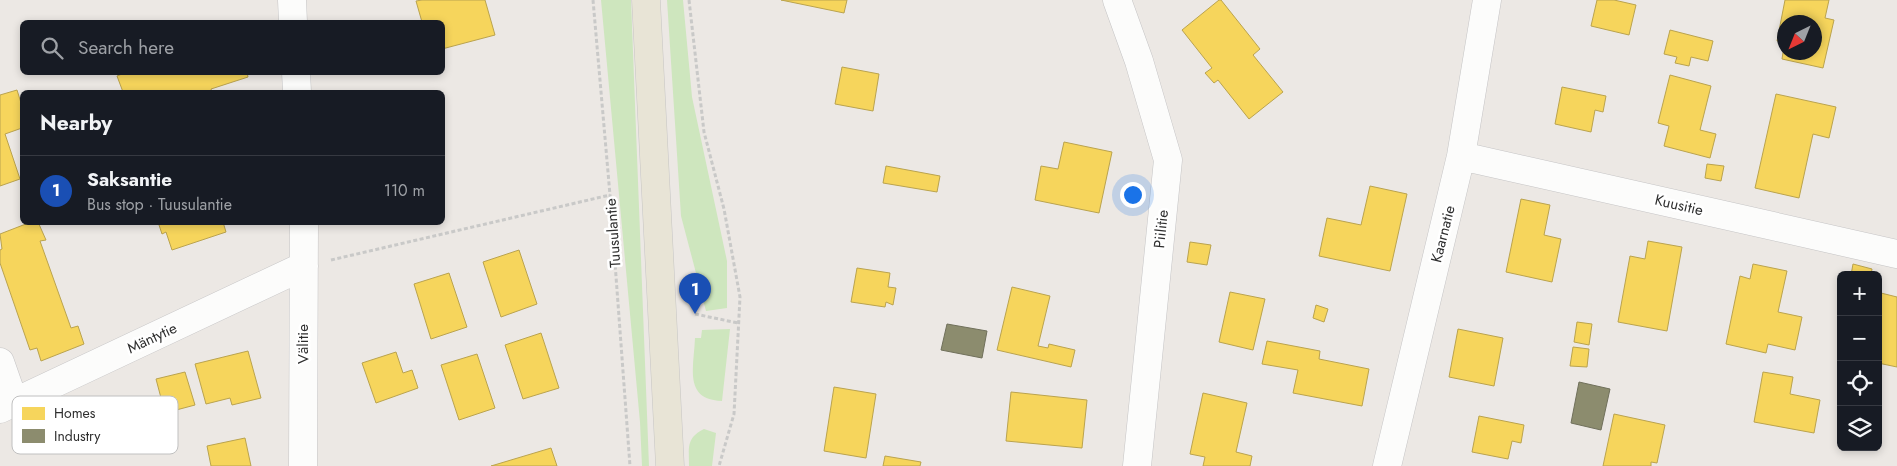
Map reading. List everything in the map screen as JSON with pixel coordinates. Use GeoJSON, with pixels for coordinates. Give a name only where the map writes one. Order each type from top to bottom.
{"type":"FeatureCollection","features":[{"type":"Feature","properties":{"kind":"main road"},"geometry":{"type":"LineString","coordinates":[[646,0],[670,466]]}},
{"type":"Feature","properties":{"kind":"street"},"geometry":{"type":"LineString","coordinates":[[292,0],[293,20]]}},
{"type":"Feature","properties":{"kind":"street","name":"Piilitie"},"geometry":{"type":"LineString","coordinates":[[1117,0],[1139,61],[1168,160],[1137,466]]}},
{"type":"Feature","properties":{"kind":"street","name":"Kaarnatie"},"geometry":{"type":"LineString","coordinates":[[1386,466],[1462,156],[1487,0]]}},
{"type":"Feature","properties":{"kind":"street"},"geometry":{"type":"LineString","coordinates":[[296,75],[297,90]]}},
{"type":"Feature","properties":{"kind":"street","name":"Kuusitie"},"geometry":{"type":"LineString","coordinates":[[1462,156],[1897,254]]}},
{"type":"Feature","properties":{"kind":"street","name":"Välitie"},"geometry":{"type":"LineString","coordinates":[[303,466],[304,225]]}},
{"type":"Feature","properties":{"kind":"street","name":"Mäntytie"},"geometry":{"type":"LineString","coordinates":[[28,396],[304,266]]}},
{"type":"Feature","properties":{"kind":"street"},"geometry":{"type":"LineString","coordinates":[[0,362],[7,406]]}},
{"type":"Feature","properties":{"kind":"path","name":"Tuusulantie"},"geometry":{"type":"LineString","coordinates":[[593,0],[610,195],[630,466]]}},
{"type":"Feature","properties":{"kind":"path"},"geometry":{"type":"LineString","coordinates":[[689,0],[704,132],[724,209],[740,297],[734,414],[719,466]]}},
{"type":"Feature","properties":{"kind":"path"},"geometry":{"type":"LineString","coordinates":[[304,266],[610,195]]}},
{"type":"Feature","properties":{"kind":"path"},"geometry":{"type":"LineString","coordinates":[[695,314],[738,323]]}},
{"type":"Feature","properties":{"kind":"green space"},"geometry":{"type":"Polygon","coordinates":[[[601,0],[631,0],[649,466],[642,466],[640,422],[601,0]]]}},
{"type":"Feature","properties":{"kind":"green space"},"geometry":{"type":"Polygon","coordinates":[[[667,0],[683,0],[692,97],[727,261],[727,308],[706,311],[681,216],[667,0]]]}},
{"type":"Feature","properties":{"kind":"green space"},"geometry":{"type":"Polygon","coordinates":[[[730,329],[722,401],[710,399],[701,395],[696,388],[694,380],[695,338],[701,338],[702,330],[730,329]]]}},
{"type":"Feature","properties":{"kind":"green space"},"geometry":{"type":"Polygon","coordinates":[[[704,429],[716,433],[712,466],[689,466],[691,440],[698,432],[704,429]]]}},
{"type":"Feature","properties":{"kind":"building: Homes"},"geometry":{"type":"Polygon","coordinates":[[[485,0],[495,35],[445,48],[445,20],[421,20],[416,1],[485,0]]]}},
{"type":"Feature","properties":{"kind":"building: Homes"},"geometry":{"type":"Polygon","coordinates":[[[781,0],[847,0],[844,13],[781,0]]]}},
{"type":"Feature","properties":{"kind":"building: Homes"},"geometry":{"type":"Polygon","coordinates":[[[1221,0],[1260,49],[1253,55],[1283,92],[1249,119],[1218,80],[1214,83],[1205,73],[1212,68],[1182,30],[1221,0]]]}},
{"type":"Feature","properties":{"kind":"building: Homes"},"geometry":{"type":"Polygon","coordinates":[[[1597,0],[1614,0],[1636,5],[1629,35],[1591,26],[1597,0]]]}},
{"type":"Feature","properties":{"kind":"building: Homes"},"geometry":{"type":"Polygon","coordinates":[[[1785,0],[1829,0],[1825,18],[1834,20],[1823,68],[1787,60],[1822,60],[1822,15],[1782,15],[1785,0]]]}},
{"type":"Feature","properties":{"kind":"building: Homes"},"geometry":{"type":"Polygon","coordinates":[[[1670,30],[1713,41],[1708,61],[1691,57],[1689,66],[1675,63],[1677,57],[1664,54],[1670,30]]]}},
{"type":"Feature","properties":{"kind":"building: Homes"},"geometry":{"type":"Polygon","coordinates":[[[842,67],[879,74],[873,111],[835,104],[842,67]]]}},
{"type":"Feature","properties":{"kind":"building: Homes"},"geometry":{"type":"Polygon","coordinates":[[[248,75],[248,77],[211,90],[122,90],[117,76],[248,75]]]}},
{"type":"Feature","properties":{"kind":"building: Homes"},"geometry":{"type":"Polygon","coordinates":[[[1670,75],[1711,86],[1700,130],[1716,134],[1710,158],[1664,146],[1669,126],[1658,123],[1670,75]]]}},
{"type":"Feature","properties":{"kind":"building: Homes"},"geometry":{"type":"Polygon","coordinates":[[[1562,87],[1606,96],[1603,112],[1595,110],[1591,132],[1555,124],[1562,87]]]}},
{"type":"Feature","properties":{"kind":"building: Homes"},"geometry":{"type":"Polygon","coordinates":[[[17,90],[20,100],[20,129],[5,134],[20,179],[0,186],[0,95],[17,90]]]}},
{"type":"Feature","properties":{"kind":"building: Homes"},"geometry":{"type":"Polygon","coordinates":[[[1776,94],[1836,107],[1829,138],[1813,134],[1799,198],[1755,188],[1776,94]]]}},
{"type":"Feature","properties":{"kind":"building: Homes"},"geometry":{"type":"Polygon","coordinates":[[[1064,142],[1112,152],[1099,213],[1035,200],[1041,166],[1058,169],[1064,142]]]}},
{"type":"Feature","properties":{"kind":"building: Homes"},"geometry":{"type":"Polygon","coordinates":[[[1707,164],[1724,166],[1721,181],[1705,178],[1707,164]]]}},
{"type":"Feature","properties":{"kind":"building: Homes"},"geometry":{"type":"Polygon","coordinates":[[[886,166],[940,176],[937,192],[883,183],[886,166]]]}},
{"type":"Feature","properties":{"kind":"building: Homes"},"geometry":{"type":"Polygon","coordinates":[[[1370,186],[1407,194],[1390,271],[1319,256],[1327,218],[1361,225],[1370,186]]]}},
{"type":"Feature","properties":{"kind":"building: Homes"},"geometry":{"type":"Polygon","coordinates":[[[1521,199],[1550,205],[1544,235],[1561,239],[1552,282],[1506,272],[1521,199]]]}},
{"type":"Feature","properties":{"kind":"building: Homes"},"geometry":{"type":"Polygon","coordinates":[[[23,225],[39,225],[46,240],[40,241],[71,328],[78,326],[84,344],[41,361],[37,348],[30,350],[0,263],[0,250],[2,249],[0,234],[23,225]]]}},
{"type":"Feature","properties":{"kind":"building: Homes"},"geometry":{"type":"Polygon","coordinates":[[[159,225],[224,225],[226,232],[172,250],[166,232],[162,234],[159,225]]]}},
{"type":"Feature","properties":{"kind":"building: Homes"},"geometry":{"type":"Polygon","coordinates":[[[1648,241],[1682,247],[1667,331],[1618,322],[1630,256],[1645,259],[1648,241]]]}},
{"type":"Feature","properties":{"kind":"building: Homes"},"geometry":{"type":"Polygon","coordinates":[[[1190,242],[1211,245],[1207,265],[1187,262],[1190,242]]]}},
{"type":"Feature","properties":{"kind":"building: Homes"},"geometry":{"type":"Polygon","coordinates":[[[519,250],[537,304],[501,317],[483,262],[519,250]]]}},
{"type":"Feature","properties":{"kind":"building: Homes"},"geometry":{"type":"Polygon","coordinates":[[[1753,264],[1787,271],[1778,312],[1802,317],[1795,350],[1768,344],[1766,353],[1726,344],[1740,276],[1750,279],[1753,264]]]}},
{"type":"Feature","properties":{"kind":"building: Homes"},"geometry":{"type":"Polygon","coordinates":[[[1853,264],[1872,269],[1872,271],[1852,271],[1853,264]]]}},
{"type":"Feature","properties":{"kind":"building: Homes"},"geometry":{"type":"Polygon","coordinates":[[[857,268],[890,273],[888,287],[896,288],[893,305],[886,302],[885,307],[851,302],[857,268]]]}},
{"type":"Feature","properties":{"kind":"building: Homes"},"geometry":{"type":"Polygon","coordinates":[[[449,273],[467,327],[431,339],[414,284],[449,273]]]}},
{"type":"Feature","properties":{"kind":"building: Homes"},"geometry":{"type":"Polygon","coordinates":[[[1012,287],[1050,296],[1038,346],[1048,348],[1049,344],[1075,350],[1071,367],[997,350],[1012,287]]]}},
{"type":"Feature","properties":{"kind":"building: Homes"},"geometry":{"type":"Polygon","coordinates":[[[1230,292],[1265,299],[1253,350],[1219,342],[1230,292]]]}},
{"type":"Feature","properties":{"kind":"building: Homes"},"geometry":{"type":"Polygon","coordinates":[[[1882,293],[1897,297],[1897,367],[1882,364],[1882,293]]]}},
{"type":"Feature","properties":{"kind":"building: Homes"},"geometry":{"type":"Polygon","coordinates":[[[1316,305],[1328,309],[1324,322],[1313,318],[1316,305]]]}},
{"type":"Feature","properties":{"kind":"building: Homes"},"geometry":{"type":"Polygon","coordinates":[[[1577,322],[1592,324],[1589,345],[1574,342],[1577,322]]]}},
{"type":"Feature","properties":{"kind":"building: Homes"},"geometry":{"type":"Polygon","coordinates":[[[1458,329],[1503,338],[1494,386],[1449,377],[1458,329]]]}},
{"type":"Feature","properties":{"kind":"building: Homes"},"geometry":{"type":"Polygon","coordinates":[[[541,333],[559,388],[523,399],[505,345],[541,333]]]}},
{"type":"Feature","properties":{"kind":"building: Homes"},"geometry":{"type":"Polygon","coordinates":[[[1267,341],[1320,351],[1319,359],[1369,369],[1362,406],[1293,393],[1298,370],[1262,364],[1267,341]]]}},
{"type":"Feature","properties":{"kind":"building: Homes"},"geometry":{"type":"Polygon","coordinates":[[[1573,347],[1589,349],[1587,367],[1570,366],[1573,347]]]}},
{"type":"Feature","properties":{"kind":"building: Homes"},"geometry":{"type":"Polygon","coordinates":[[[248,351],[261,398],[232,405],[230,398],[206,404],[195,364],[248,351]]]}},
{"type":"Feature","properties":{"kind":"building: Homes"},"geometry":{"type":"Polygon","coordinates":[[[396,352],[403,373],[412,370],[418,388],[376,403],[362,363],[396,352]]]}},
{"type":"Feature","properties":{"kind":"building: Homes"},"geometry":{"type":"Polygon","coordinates":[[[477,354],[495,408],[459,420],[441,365],[477,354]]]}},
{"type":"Feature","properties":{"kind":"building: Homes"},"geometry":{"type":"Polygon","coordinates":[[[185,372],[195,405],[178,410],[178,396],[160,396],[156,379],[185,372]]]}},
{"type":"Feature","properties":{"kind":"building: Homes"},"geometry":{"type":"Polygon","coordinates":[[[1763,372],[1793,377],[1790,394],[1820,400],[1814,433],[1754,422],[1763,372]]]}},
{"type":"Feature","properties":{"kind":"building: Homes"},"geometry":{"type":"Polygon","coordinates":[[[834,387],[876,394],[866,458],[824,451],[834,387]]]}},
{"type":"Feature","properties":{"kind":"building: Homes"},"geometry":{"type":"Polygon","coordinates":[[[1011,392],[1087,400],[1082,448],[1006,441],[1011,392]]]}},
{"type":"Feature","properties":{"kind":"building: Homes"},"geometry":{"type":"Polygon","coordinates":[[[1203,393],[1247,403],[1236,452],[1252,456],[1250,466],[1203,466],[1205,457],[1190,454],[1203,393]]]}},
{"type":"Feature","properties":{"kind":"building: Homes"},"geometry":{"type":"Polygon","coordinates":[[[1614,414],[1665,425],[1657,463],[1651,462],[1651,466],[1603,466],[1614,414]]]}},
{"type":"Feature","properties":{"kind":"building: Homes"},"geometry":{"type":"Polygon","coordinates":[[[1479,416],[1524,425],[1521,443],[1512,441],[1508,459],[1472,452],[1479,416]]]}},
{"type":"Feature","properties":{"kind":"building: Homes"},"geometry":{"type":"Polygon","coordinates":[[[245,438],[251,466],[211,466],[207,446],[245,438]]]}},
{"type":"Feature","properties":{"kind":"building: Homes"},"geometry":{"type":"Polygon","coordinates":[[[551,448],[557,466],[491,466],[551,448]]]}},
{"type":"Feature","properties":{"kind":"building: Homes"},"geometry":{"type":"Polygon","coordinates":[[[885,456],[921,462],[920,466],[883,466],[885,456]]]}},
{"type":"Feature","properties":{"kind":"building: Industry"},"geometry":{"type":"Polygon","coordinates":[[[947,324],[987,331],[982,358],[941,350],[947,324]]]}},
{"type":"Feature","properties":{"kind":"building: Industry"},"geometry":{"type":"Polygon","coordinates":[[[1579,382],[1610,389],[1601,430],[1571,423],[1579,382]]]}},
{"type":"Feature","properties":{"kind":"place","name":"Saksantie"},"geometry":{"type":"Point","coordinates":[695,314]}}]}
